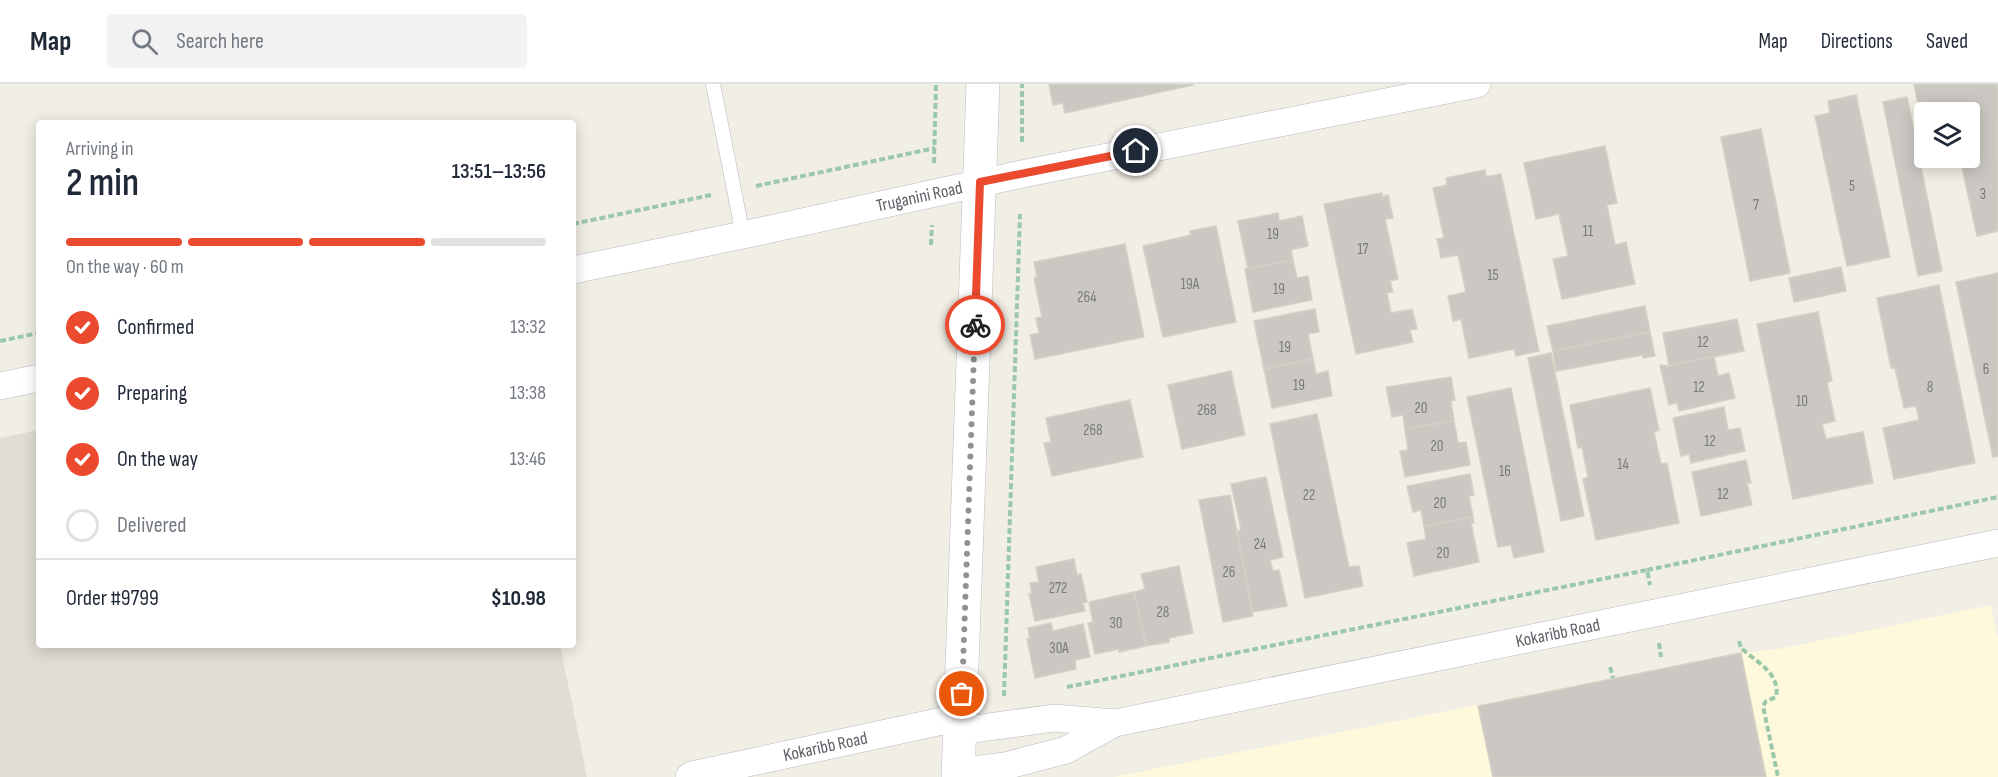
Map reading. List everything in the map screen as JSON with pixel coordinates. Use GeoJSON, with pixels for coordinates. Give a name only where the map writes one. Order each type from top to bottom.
{"type":"FeatureCollection","features":[{"type":"Feature","properties":{"kind":"main road"},"geometry":{"type":"LineString","coordinates":[[958,775],[984,84]]}},
{"type":"Feature","properties":{"kind":"street","name":"Truganini Road"},"geometry":{"type":"LineString","coordinates":[[576,269],[980,182],[1477,84]]}},
{"type":"Feature","properties":{"kind":"street"},"geometry":{"type":"LineString","coordinates":[[0,386],[36,379]]}},
{"type":"Feature","properties":{"kind":"street","name":"Kokaribb Road"},"geometry":{"type":"LineString","coordinates":[[689,777],[960,724],[1005,723],[1054,718],[1115,723],[1998,543]]}},
{"type":"Feature","properties":{"kind":"street","name":"Kokaribb Road"},"geometry":{"type":"LineString","coordinates":[[958,775],[1005,766],[1066,750],[1115,723]]}},
{"type":"Feature","properties":{"kind":"lane"},"geometry":{"type":"LineString","coordinates":[[713,84],[743,235]]}},
{"type":"Feature","properties":{"kind":"path"},"geometry":{"type":"LineString","coordinates":[[1022,84],[1022,142]]}},
{"type":"Feature","properties":{"kind":"path"},"geometry":{"type":"LineString","coordinates":[[1005,723],[1020,214]]}},
{"type":"Feature","properties":{"kind":"path"},"geometry":{"type":"LineString","coordinates":[[0,340],[36,334]]}},
{"type":"Feature","properties":{"kind":"path"},"geometry":{"type":"LineString","coordinates":[[1062,687],[1998,497]]}},
{"type":"Feature","properties":{"kind":"path"},"geometry":{"type":"LineString","coordinates":[[1647,570],[1661,657]]}},
{"type":"Feature","properties":{"kind":"path"},"geometry":{"type":"LineString","coordinates":[[1739,641],[1741,648],[1774,675],[1776,697],[1766,701],[1763,706],[1778,777]]}},
{"type":"Feature","properties":{"kind":"path"},"geometry":{"type":"LineString","coordinates":[[1610,667],[1613,678]]}},
{"type":"Feature","properties":{"kind":"shaded area"},"geometry":{"type":"Polygon","coordinates":[[[36,431],[36,648],[561,648],[587,777],[0,777],[0,438],[36,431]]]}},
{"type":"Feature","properties":{"kind":"shaded area"},"geometry":{"type":"Polygon","coordinates":[[[1991,605],[1998,638],[1998,777],[1113,777],[1741,653],[1779,649],[1991,605]]]}},
{"type":"Feature","properties":{"kind":"building"},"geometry":{"type":"Polygon","coordinates":[[[1049,84],[1193,85],[1065,113],[1063,103],[1053,105],[1049,84]]]}},
{"type":"Feature","properties":{"kind":"building"},"geometry":{"type":"Polygon","coordinates":[[[1914,84],[1998,84],[1998,231],[1977,236],[1962,168],[1980,168],[1980,102],[1918,102],[1914,84]]]}},
{"type":"Feature","properties":{"kind":"building"},"geometry":{"type":"Polygon","coordinates":[[[1856,95],[1890,257],[1847,266],[1815,116],[1830,113],[1828,101],[1856,95]]]}},
{"type":"Feature","properties":{"kind":"building"},"geometry":{"type":"Polygon","coordinates":[[[1907,97],[1914,132],[1914,168],[1921,168],[1942,271],[1918,276],[1883,102],[1907,97]]]}},
{"type":"Feature","properties":{"kind":"building"},"geometry":{"type":"Polygon","coordinates":[[[1761,129],[1790,273],[1750,281],[1721,137],[1761,129]]]}},
{"type":"Feature","properties":{"kind":"building"},"geometry":{"type":"Polygon","coordinates":[[[1605,146],[1617,203],[1607,205],[1615,245],[1626,242],[1635,284],[1562,299],[1553,259],[1568,256],[1559,214],[1536,219],[1524,163],[1605,146]]]}},
{"type":"Feature","properties":{"kind":"building"},"geometry":{"type":"Polygon","coordinates":[[[1485,170],[1486,177],[1501,174],[1539,351],[1516,356],[1514,349],[1469,358],[1461,319],[1453,321],[1448,296],[1466,292],[1458,255],[1441,258],[1437,239],[1444,238],[1433,188],[1447,185],[1446,178],[1485,170]]]}},
{"type":"Feature","properties":{"kind":"building"},"geometry":{"type":"Polygon","coordinates":[[[1382,193],[1382,197],[1388,195],[1393,218],[1385,219],[1398,279],[1390,281],[1393,292],[1387,293],[1391,313],[1412,309],[1417,329],[1410,330],[1413,342],[1356,354],[1324,204],[1382,193]]]}},
{"type":"Feature","properties":{"kind":"building"},"geometry":{"type":"Polygon","coordinates":[[[1278,213],[1279,221],[1302,216],[1308,246],[1291,250],[1293,260],[1248,269],[1238,221],[1278,213]]]}},
{"type":"Feature","properties":{"kind":"building"},"geometry":{"type":"Polygon","coordinates":[[[1216,226],[1236,322],[1163,337],[1143,246],[1191,235],[1190,231],[1216,226]]]}},
{"type":"Feature","properties":{"kind":"building"},"geometry":{"type":"Polygon","coordinates":[[[1125,244],[1144,337],[1035,359],[1030,335],[1039,333],[1036,318],[1042,317],[1034,278],[1037,277],[1034,262],[1125,244]]]}},
{"type":"Feature","properties":{"kind":"building"},"geometry":{"type":"Polygon","coordinates":[[[1293,260],[1297,278],[1308,276],[1312,300],[1253,312],[1245,269],[1293,260]]]}},
{"type":"Feature","properties":{"kind":"building"},"geometry":{"type":"Polygon","coordinates":[[[1841,267],[1846,291],[1794,302],[1789,278],[1841,267]]]}},
{"type":"Feature","properties":{"kind":"building"},"geometry":{"type":"Polygon","coordinates":[[[1998,273],[1998,456],[1993,457],[1956,282],[1998,273]]]}},
{"type":"Feature","properties":{"kind":"building"},"geometry":{"type":"Polygon","coordinates":[[[1939,285],[1975,463],[1894,479],[1883,428],[1919,420],[1916,406],[1904,408],[1895,368],[1891,368],[1877,298],[1939,285]]]}},
{"type":"Feature","properties":{"kind":"building"},"geometry":{"type":"Polygon","coordinates":[[[1645,306],[1650,332],[1553,351],[1547,326],[1645,306]]]}},
{"type":"Feature","properties":{"kind":"building"},"geometry":{"type":"Polygon","coordinates":[[[1315,309],[1319,332],[1308,334],[1313,359],[1264,369],[1254,321],[1315,309]]]}},
{"type":"Feature","properties":{"kind":"building"},"geometry":{"type":"Polygon","coordinates":[[[1818,312],[1832,381],[1827,382],[1835,421],[1822,424],[1826,439],[1863,432],[1873,483],[1793,499],[1757,324],[1818,312]]]}},
{"type":"Feature","properties":{"kind":"building"},"geometry":{"type":"Polygon","coordinates":[[[1737,319],[1744,351],[1669,366],[1663,333],[1737,319]]]}},
{"type":"Feature","properties":{"kind":"building"},"geometry":{"type":"Polygon","coordinates":[[[1650,332],[1655,356],[1643,358],[1642,355],[1556,371],[1553,351],[1650,332]]]}},
{"type":"Feature","properties":{"kind":"building"},"geometry":{"type":"Polygon","coordinates":[[[1551,353],[1584,516],[1561,521],[1528,358],[1551,353]]]}},
{"type":"Feature","properties":{"kind":"building"},"geometry":{"type":"Polygon","coordinates":[[[1714,356],[1718,376],[1729,373],[1735,398],[1679,411],[1677,403],[1669,405],[1660,365],[1669,366],[1714,356]]]}},
{"type":"Feature","properties":{"kind":"building"},"geometry":{"type":"Polygon","coordinates":[[[1313,359],[1316,374],[1328,371],[1332,396],[1272,408],[1264,369],[1313,359]]]}},
{"type":"Feature","properties":{"kind":"building"},"geometry":{"type":"Polygon","coordinates":[[[1231,371],[1245,435],[1182,449],[1168,385],[1231,371]]]}},
{"type":"Feature","properties":{"kind":"building"},"geometry":{"type":"Polygon","coordinates":[[[1451,377],[1455,400],[1451,401],[1454,421],[1405,429],[1403,415],[1392,417],[1386,387],[1451,377]]]}},
{"type":"Feature","properties":{"kind":"building"},"geometry":{"type":"Polygon","coordinates":[[[1511,388],[1544,552],[1514,558],[1511,545],[1498,547],[1467,397],[1511,388]]]}},
{"type":"Feature","properties":{"kind":"building"},"geometry":{"type":"Polygon","coordinates":[[[1650,388],[1659,430],[1654,432],[1661,464],[1667,463],[1679,523],[1596,540],[1583,479],[1588,477],[1582,447],[1578,448],[1570,405],[1650,388]]]}},
{"type":"Feature","properties":{"kind":"building"},"geometry":{"type":"Polygon","coordinates":[[[1130,400],[1143,457],[1052,476],[1044,443],[1051,442],[1046,418],[1130,400]]]}},
{"type":"Feature","properties":{"kind":"building"},"geometry":{"type":"Polygon","coordinates":[[[1724,407],[1728,430],[1740,428],[1745,451],[1691,463],[1689,454],[1681,456],[1673,418],[1724,407]]]}},
{"type":"Feature","properties":{"kind":"building"},"geometry":{"type":"Polygon","coordinates":[[[1317,414],[1349,567],[1359,566],[1363,586],[1305,598],[1270,424],[1317,414]]]}},
{"type":"Feature","properties":{"kind":"building"},"geometry":{"type":"Polygon","coordinates":[[[1454,421],[1458,443],[1466,442],[1470,465],[1405,477],[1400,451],[1408,450],[1405,429],[1454,421]]]}},
{"type":"Feature","properties":{"kind":"building"},"geometry":{"type":"Polygon","coordinates":[[[1746,460],[1751,483],[1747,483],[1752,505],[1701,516],[1692,472],[1746,460]]]}},
{"type":"Feature","properties":{"kind":"building"},"geometry":{"type":"Polygon","coordinates":[[[1470,474],[1474,495],[1469,496],[1473,517],[1424,526],[1421,510],[1413,512],[1407,486],[1470,474]]]}},
{"type":"Feature","properties":{"kind":"building"},"geometry":{"type":"Polygon","coordinates":[[[1266,477],[1283,557],[1270,560],[1273,571],[1279,570],[1287,606],[1253,612],[1237,532],[1241,529],[1231,484],[1266,477]]]}},
{"type":"Feature","properties":{"kind":"building"},"geometry":{"type":"Polygon","coordinates":[[[1230,495],[1253,616],[1223,622],[1199,500],[1230,495]]]}},
{"type":"Feature","properties":{"kind":"building"},"geometry":{"type":"Polygon","coordinates":[[[1473,517],[1474,523],[1471,523],[1479,562],[1414,576],[1407,543],[1426,539],[1424,526],[1473,517]]]}},
{"type":"Feature","properties":{"kind":"building"},"geometry":{"type":"Polygon","coordinates":[[[1074,559],[1077,575],[1081,574],[1087,602],[1083,603],[1085,611],[1035,621],[1029,594],[1032,593],[1030,583],[1039,582],[1036,567],[1074,559]]]}},
{"type":"Feature","properties":{"kind":"building"},"geometry":{"type":"Polygon","coordinates":[[[1179,566],[1193,633],[1169,638],[1169,642],[1146,646],[1134,592],[1145,589],[1141,574],[1179,566]]]}},
{"type":"Feature","properties":{"kind":"building"},"geometry":{"type":"Polygon","coordinates":[[[1134,592],[1146,646],[1095,654],[1088,623],[1093,622],[1089,602],[1134,592]]]}},
{"type":"Feature","properties":{"kind":"building"},"geometry":{"type":"Polygon","coordinates":[[[1051,623],[1053,631],[1083,624],[1090,657],[1075,660],[1076,669],[1035,678],[1027,639],[1030,638],[1028,628],[1051,623]]]}},
{"type":"Feature","properties":{"kind":"building"},"geometry":{"type":"Polygon","coordinates":[[[1741,653],[1766,777],[1493,777],[1478,706],[1741,653]]]}},
{"type":"Feature","properties":{"kind":"way so far"},"geometry":{"type":"LineString","coordinates":[[962,694],[975,325]]}},
{"type":"Feature","properties":{"kind":"route"},"geometry":{"type":"LineString","coordinates":[[975,325],[980,182],[1136,151]]}}]}
